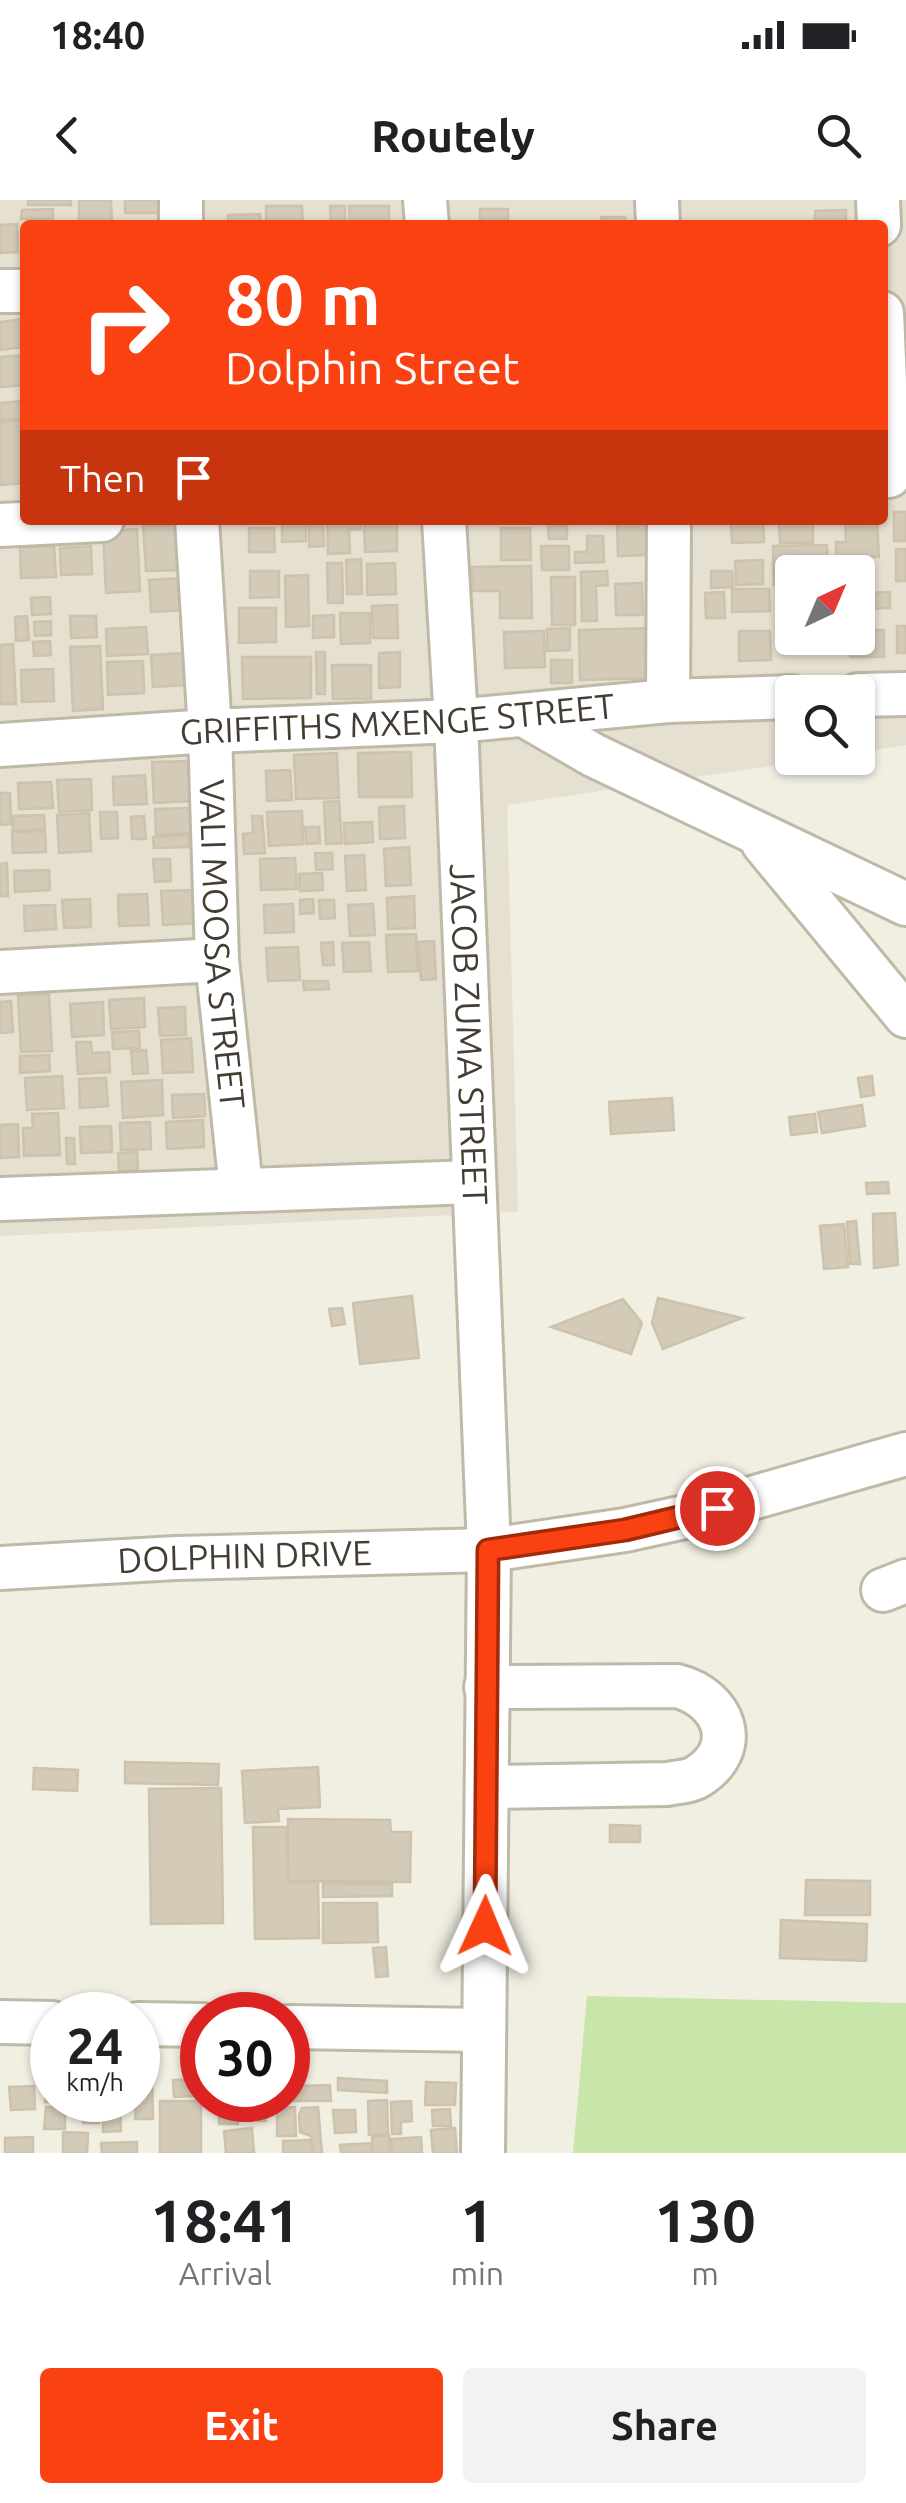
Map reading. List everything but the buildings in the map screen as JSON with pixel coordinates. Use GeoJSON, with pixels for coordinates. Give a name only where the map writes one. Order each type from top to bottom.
{"type":"FeatureCollection","features":[{"type":"Feature","properties":{"kind":"street"},"geometry":{"type":"LineString","coordinates":[[888,411],[892,476]]}},
{"type":"Feature","properties":{"kind":"street","name":"VALI MOOSA STREET"},"geometry":{"type":"LineString","coordinates":[[197,525],[210,731],[217,960],[241,1188]]}},
{"type":"Feature","properties":{"kind":"street","name":"JACOB ZUMA STREET"},"geometry":{"type":"LineString","coordinates":[[444,525],[456,721],[488,1550],[483,2153]]}},
{"type":"Feature","properties":{"kind":"street"},"geometry":{"type":"LineString","coordinates":[[668,525],[668,701]]}},
{"type":"Feature","properties":{"kind":"street"},"geometry":{"type":"LineString","coordinates":[[875,695],[906,694]]}},
{"type":"Feature","properties":{"kind":"street","name":"GRIFFITHS MXENGE STREET"},"geometry":{"type":"LineString","coordinates":[[0,745],[456,721],[668,701],[775,698]]}},
{"type":"Feature","properties":{"kind":"street"},"geometry":{"type":"LineString","coordinates":[[524,715],[594,755],[906,904]]}},
{"type":"Feature","properties":{"kind":"street"},"geometry":{"type":"LineString","coordinates":[[755,832],[906,1016]]}},
{"type":"Feature","properties":{"kind":"street"},"geometry":{"type":"LineString","coordinates":[[0,972],[217,960]]}},
{"type":"Feature","properties":{"kind":"street"},"geometry":{"type":"LineString","coordinates":[[0,1199],[473,1182]]}},
{"type":"Feature","properties":{"kind":"street","name":"DOLPHIN DRIVE"},"geometry":{"type":"LineString","coordinates":[[0,1568],[176,1558],[488,1550],[673,1520],[906,1454]]}},
{"type":"Feature","properties":{"kind":"street"},"geometry":{"type":"LineString","coordinates":[[486,1687],[677,1686],[696,1691],[718,1710],[724,1745],[714,1763],[694,1779],[667,1784],[487,1787]]}},
{"type":"Feature","properties":{"kind":"street"},"geometry":{"type":"LineString","coordinates":[[0,2022],[30,2023]]}},
{"type":"Feature","properties":{"kind":"street"},"geometry":{"type":"LineString","coordinates":[[310,2027],[484,2030]]}},
{"type":"Feature","properties":{"kind":"shaded area"},"geometry":{"type":"Polygon","coordinates":[[[0,200],[906,200],[906,745],[875,750],[875,675],[775,675],[775,765],[507,805],[518,1212],[0,1236],[0,200]]]}},
{"type":"Feature","properties":{"kind":"green space"},"geometry":{"type":"Polygon","coordinates":[[[587,1996],[906,2003],[906,2153],[573,2153],[587,1996]]]}},
{"type":"Feature","properties":{"kind":"route"},"geometry":{"type":"LineString","coordinates":[[485,1926],[488,1550],[625,1530],[717,1508]]}}]}
